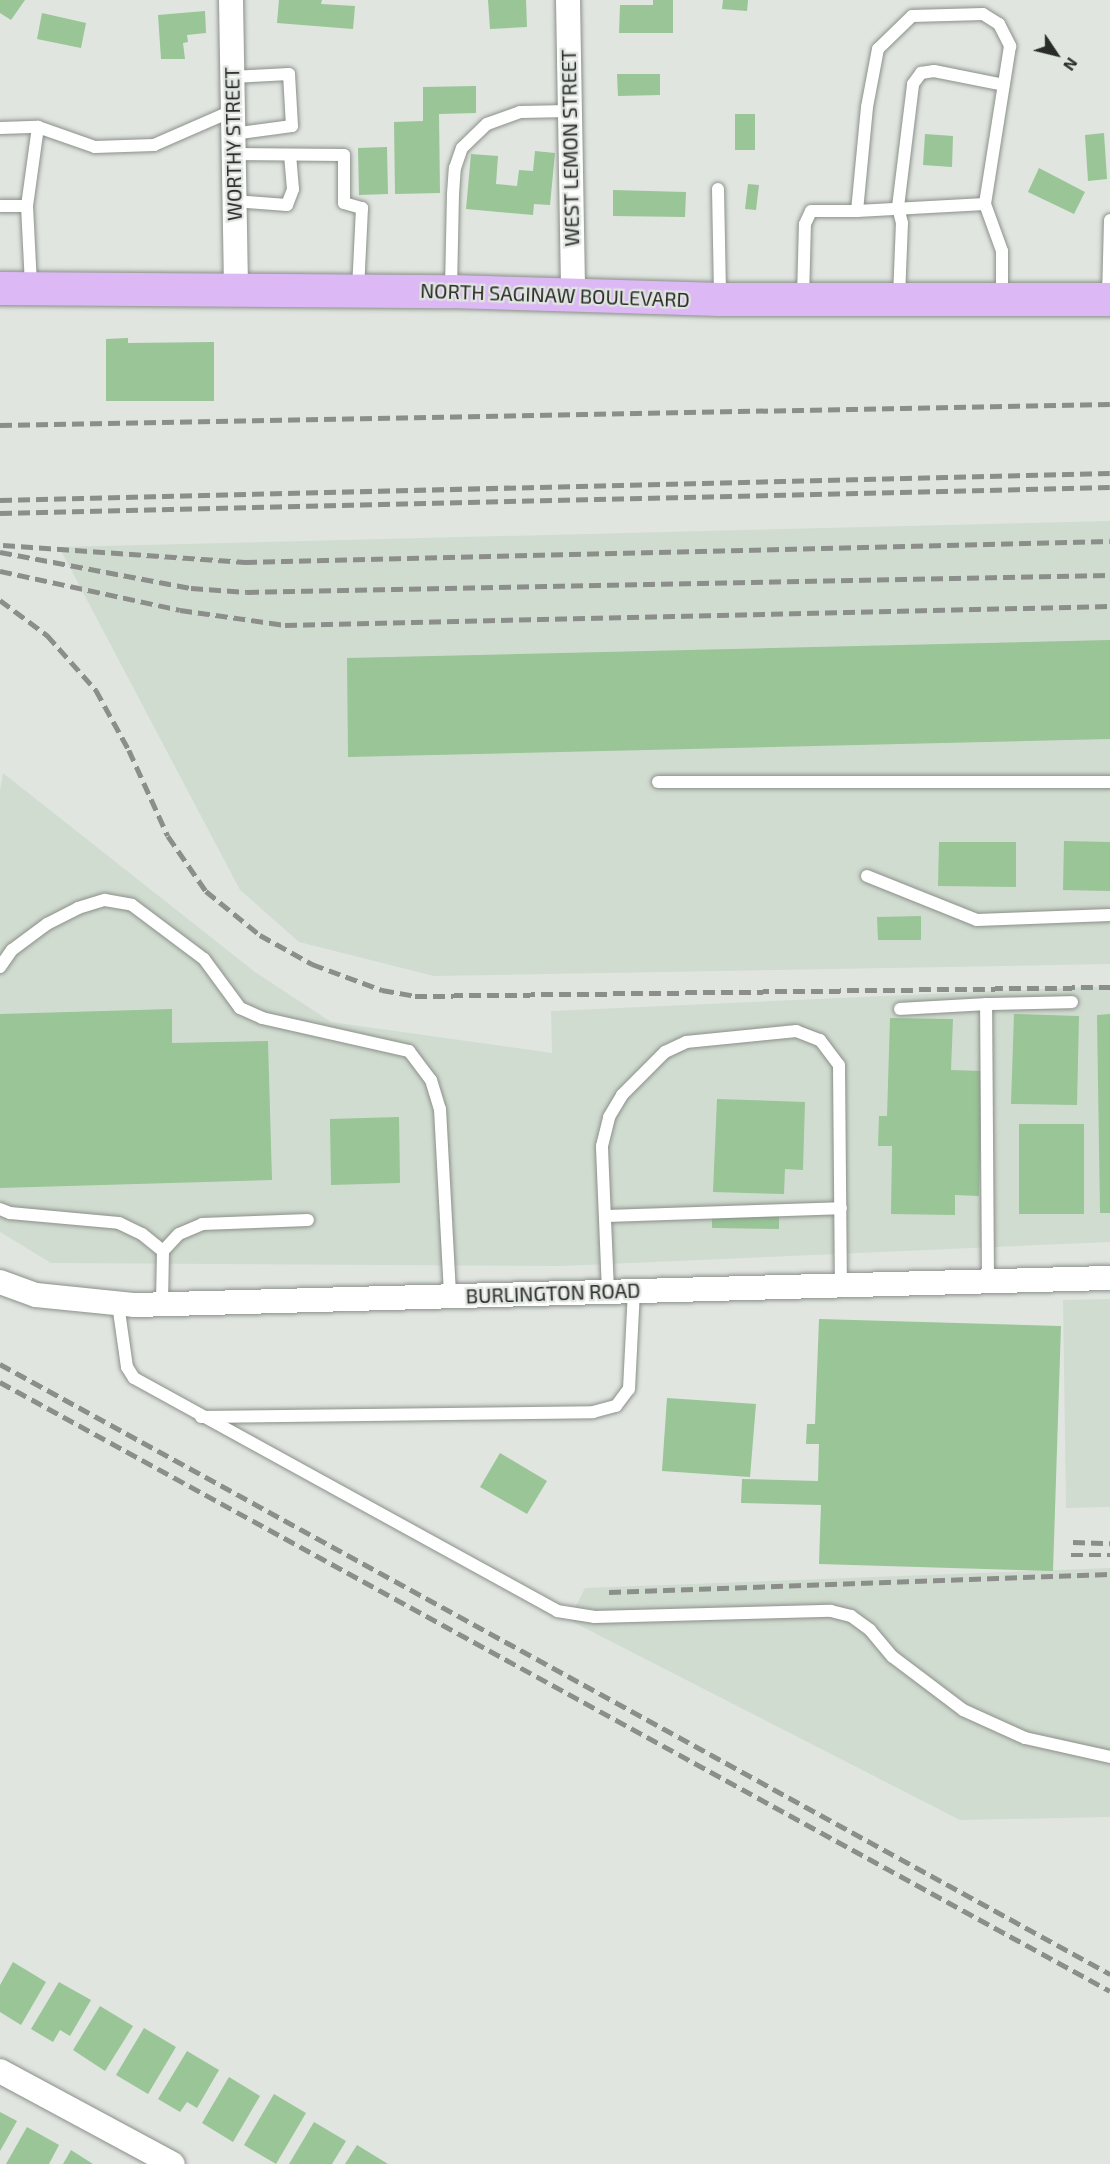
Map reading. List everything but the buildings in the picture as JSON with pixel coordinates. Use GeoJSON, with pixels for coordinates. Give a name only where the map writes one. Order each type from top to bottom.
{"type":"FeatureCollection","features":[{"type":"Feature","properties":{"kind":"main road","name":"NORTH SAGINAW BOULEVARD"},"geometry":{"type":"LineString","coordinates":[[15,287],[451,291],[720,299],[1109,299]]}},
{"type":"Feature","properties":{"kind":"street","name":"WORTHY STREET"},"geometry":{"type":"LineString","coordinates":[[231,0],[236,288]]}},
{"type":"Feature","properties":{"kind":"street","name":"WEST LEMON STREET"},"geometry":{"type":"LineString","coordinates":[[568,0],[573,295]]}},
{"type":"Feature","properties":{"kind":"street","name":"BURLINGTON ROAD"},"geometry":{"type":"LineString","coordinates":[[0,1282],[36,1295],[118,1304],[162,1305],[351,1302],[450,1296],[634,1290],[1110,1278]]}},
{"type":"Feature","properties":{"kind":"street"},"geometry":{"type":"LineString","coordinates":[[0,2071],[173,2164]]}},
{"type":"Feature","properties":{"kind":"lane"},"geometry":{"type":"LineString","coordinates":[[857,210],[867,108],[878,49],[895,29],[912,16],[983,14],[999,24],[1010,46],[985,204],[1002,251],[1002,298]]}},
{"type":"Feature","properties":{"kind":"lane"},"geometry":{"type":"LineString","coordinates":[[899,299],[902,223],[898,207],[913,84],[921,73],[934,71],[1004,85]]}},
{"type":"Feature","properties":{"kind":"lane"},"geometry":{"type":"LineString","coordinates":[[0,128],[38,127],[95,147],[154,145],[292,126],[289,74],[232,77]]}},
{"type":"Feature","properties":{"kind":"lane"},"geometry":{"type":"LineString","coordinates":[[451,291],[453,185],[462,148],[487,124],[520,112],[570,111]]}},
{"type":"Feature","properties":{"kind":"lane"},"geometry":{"type":"LineString","coordinates":[[15,287],[38,127]]}},
{"type":"Feature","properties":{"kind":"lane"},"geometry":{"type":"LineString","coordinates":[[233,133],[290,155],[344,155],[344,203],[362,208],[358,290]]}},
{"type":"Feature","properties":{"kind":"lane"},"geometry":{"type":"LineString","coordinates":[[234,201],[287,205],[293,189],[290,155]]}},
{"type":"Feature","properties":{"kind":"lane"},"geometry":{"type":"LineString","coordinates":[[718,189],[720,299]]}},
{"type":"Feature","properties":{"kind":"lane"},"geometry":{"type":"LineString","coordinates":[[803,299],[805,224],[811,211],[985,204]]}},
{"type":"Feature","properties":{"kind":"lane"},"geometry":{"type":"LineString","coordinates":[[0,206],[27,206]]}},
{"type":"Feature","properties":{"kind":"lane"},"geometry":{"type":"LineString","coordinates":[[1109,299],[1110,220]]}},
{"type":"Feature","properties":{"kind":"lane"},"geometry":{"type":"LineString","coordinates":[[658,782],[1110,782]]}},
{"type":"Feature","properties":{"kind":"lane"},"geometry":{"type":"LineString","coordinates":[[867,876],[977,920],[1110,915]]}},
{"type":"Feature","properties":{"kind":"lane"},"geometry":{"type":"LineString","coordinates":[[0,967],[12,950],[47,924],[78,908],[105,900],[132,905],[204,959],[240,1008],[262,1018],[409,1051],[431,1080],[440,1109],[450,1296]]}},
{"type":"Feature","properties":{"kind":"lane"},"geometry":{"type":"LineString","coordinates":[[900,1009],[1072,1002]]}},
{"type":"Feature","properties":{"kind":"lane"},"geometry":{"type":"LineString","coordinates":[[986,1004],[988,1281]]}},
{"type":"Feature","properties":{"kind":"lane"},"geometry":{"type":"LineString","coordinates":[[608,1291],[602,1146],[609,1117],[642,1072],[665,1052],[686,1042],[796,1031],[820,1040],[839,1065],[842,1285]]}},
{"type":"Feature","properties":{"kind":"lane"},"geometry":{"type":"LineString","coordinates":[[605,1216],[841,1208]]}},
{"type":"Feature","properties":{"kind":"lane"},"geometry":{"type":"LineString","coordinates":[[0,1209],[10,1213],[118,1223],[163,1251]]}},
{"type":"Feature","properties":{"kind":"lane"},"geometry":{"type":"LineString","coordinates":[[162,1305],[163,1251],[179,1234],[202,1224],[308,1220]]}},
{"type":"Feature","properties":{"kind":"lane"},"geometry":{"type":"LineString","coordinates":[[201,1417],[593,1412],[616,1406],[629,1389],[634,1290]]}},
{"type":"Feature","properties":{"kind":"lane"},"geometry":{"type":"LineString","coordinates":[[118,1304],[127,1367],[134,1378],[201,1417],[557,1611],[594,1617],[831,1611],[851,1616],[870,1630],[893,1657],[963,1710],[1025,1738],[1110,1757]]}},
{"type":"Feature","properties":{"kind":"shaded area"},"geometry":{"type":"Polygon","coordinates":[[[1110,521],[1110,964],[434,976],[299,942],[240,890],[59,547],[1110,521]]]}},
{"type":"Feature","properties":{"kind":"shaded area"},"geometry":{"type":"Polygon","coordinates":[[[3,773],[255,972],[331,1022],[552,1053],[551,1011],[1110,986],[1110,1242],[561,1266],[51,1263],[0,1232],[0,791],[3,773]]]}},
{"type":"Feature","properties":{"kind":"shaded area"},"geometry":{"type":"Polygon","coordinates":[[[1110,1299],[1110,1507],[1066,1508],[1063,1300],[1110,1299]]]}},
{"type":"Feature","properties":{"kind":"shaded area"},"geometry":{"type":"Polygon","coordinates":[[[1110,1568],[1110,1817],[960,1820],[569,1620],[585,1588],[1110,1568]]]}},
{"type":"Feature","properties":{"kind":"railway"},"geometry":{"type":"LineString","coordinates":[[0,425],[1110,404]]}},
{"type":"Feature","properties":{"kind":"railway"},"geometry":{"type":"LineString","coordinates":[[0,500],[1110,473]]}},
{"type":"Feature","properties":{"kind":"railway"},"geometry":{"type":"LineString","coordinates":[[0,513],[1110,487]]}},
{"type":"Feature","properties":{"kind":"railway"},"geometry":{"type":"LineString","coordinates":[[3,545],[245,562],[1110,541]]}},
{"type":"Feature","properties":{"kind":"railway"},"geometry":{"type":"LineString","coordinates":[[0,552],[191,588],[247,592],[1110,575]]}},
{"type":"Feature","properties":{"kind":"railway"},"geometry":{"type":"LineString","coordinates":[[0,571],[180,610],[285,625],[1110,606]]}},
{"type":"Feature","properties":{"kind":"railway"},"geometry":{"type":"LineString","coordinates":[[0,600],[47,635],[96,690],[129,750],[168,836],[206,891],[260,935],[312,964],[382,990],[415,996],[1110,987]]}},
{"type":"Feature","properties":{"kind":"railway"},"geometry":{"type":"LineString","coordinates":[[0,1364],[1110,1974]]}},
{"type":"Feature","properties":{"kind":"railway"},"geometry":{"type":"LineString","coordinates":[[0,1382],[1110,1991]]}},
{"type":"Feature","properties":{"kind":"railway"},"geometry":{"type":"LineString","coordinates":[[1073,1542],[1110,1543]]}},
{"type":"Feature","properties":{"kind":"railway"},"geometry":{"type":"LineString","coordinates":[[1071,1555],[1110,1555]]}},
{"type":"Feature","properties":{"kind":"railway"},"geometry":{"type":"LineString","coordinates":[[609,1592],[1110,1574]]}}]}
